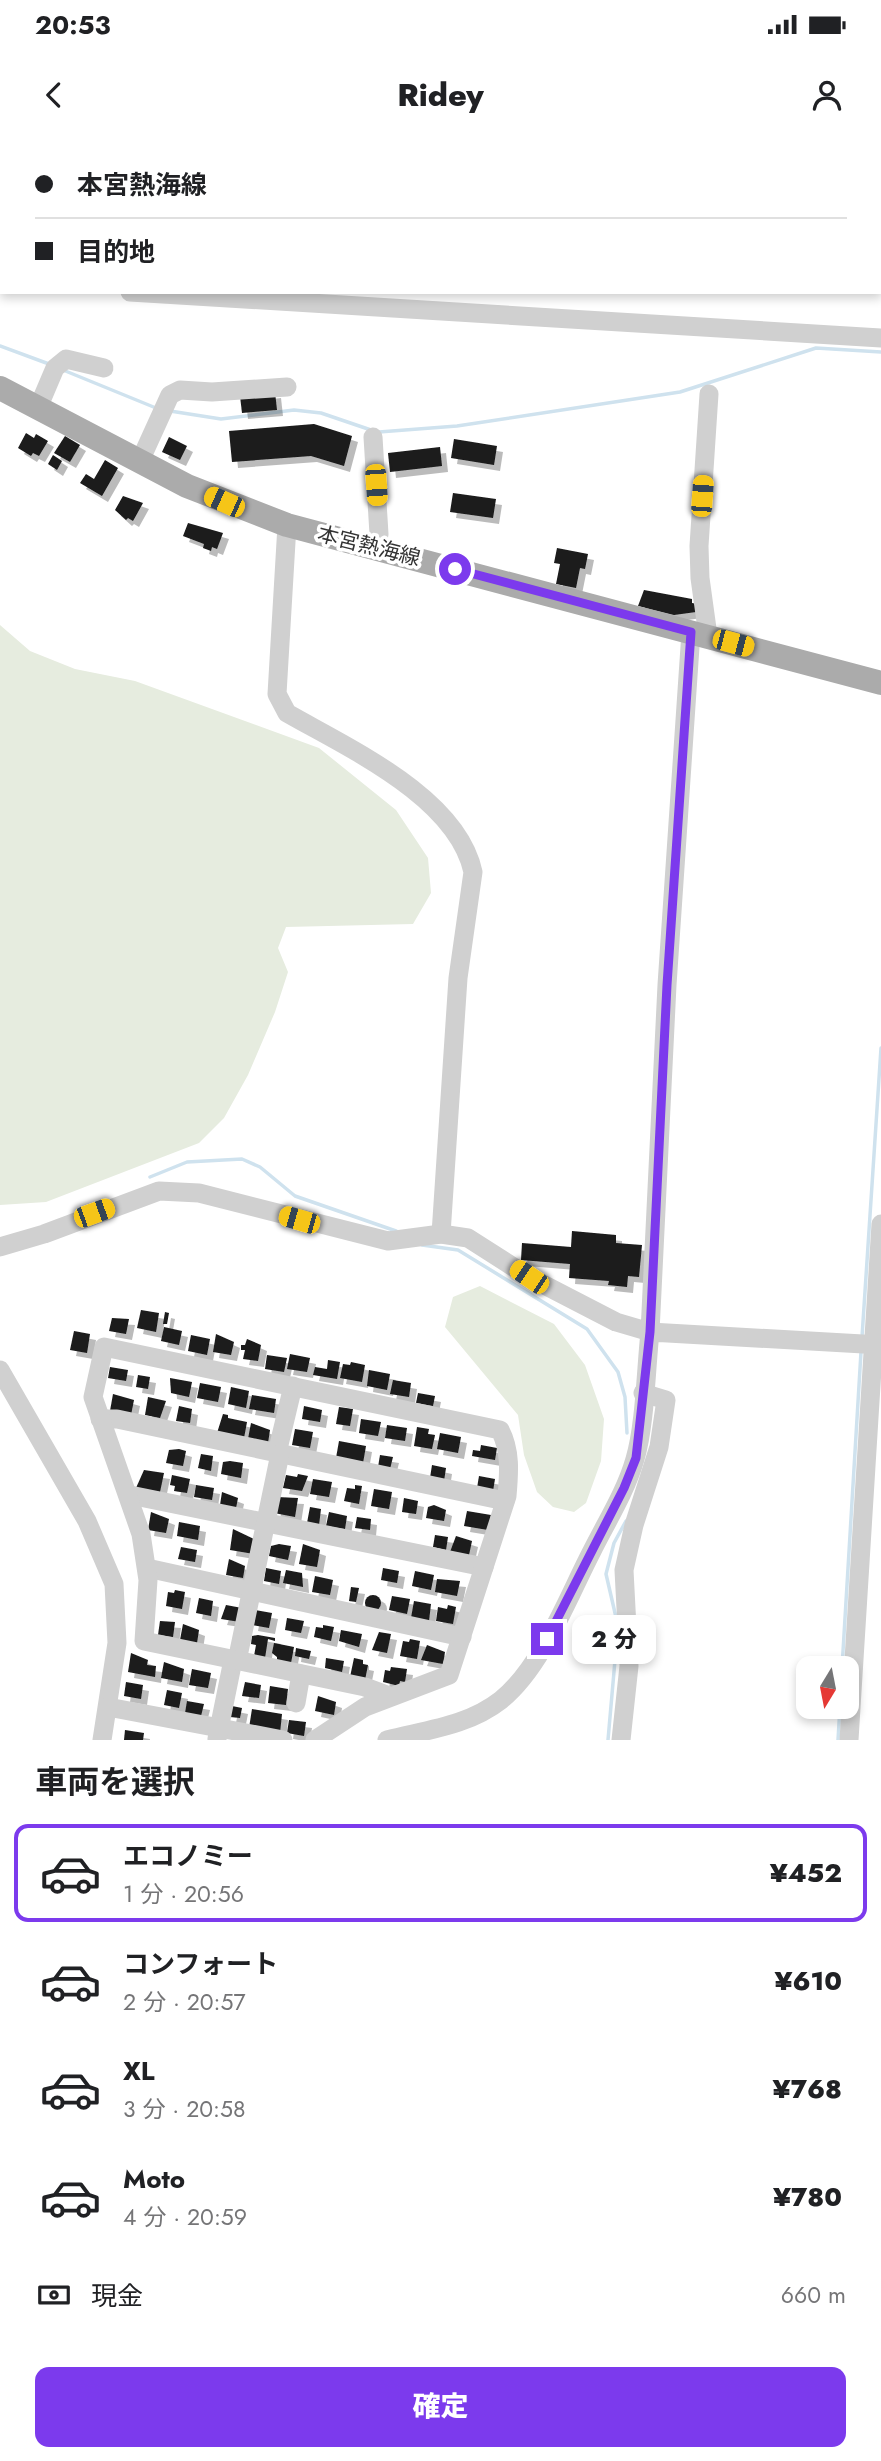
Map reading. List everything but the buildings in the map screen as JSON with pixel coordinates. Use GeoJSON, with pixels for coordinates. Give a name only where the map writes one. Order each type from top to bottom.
{"type":"FeatureCollection","features":[{"type":"Feature","properties":{"kind":"main road","name":"本宮熱海線"},"geometry":{"type":"LineString","coordinates":[[0,388],[220,500],[287,525],[881,683]]}},
{"type":"Feature","properties":{"kind":"street"},"geometry":{"type":"LineString","coordinates":[[163,294],[881,338]]}},
{"type":"Feature","properties":{"kind":"street"},"geometry":{"type":"LineString","coordinates":[[38,408],[57,366],[66,359],[104,368]]}},
{"type":"Feature","properties":{"kind":"street"},"geometry":{"type":"LineString","coordinates":[[141,461],[162,410],[170,396],[180,390],[212,392],[288,387]]}},
{"type":"Feature","properties":{"kind":"street"},"geometry":{"type":"LineString","coordinates":[[387,1740],[450,1726],[480,1713],[502,1699],[526,1672],[547,1639],[624,1488],[636,1458],[650,1332],[667,985],[699,634],[699,546],[709,394]]}},
{"type":"Feature","properties":{"kind":"street"},"geometry":{"type":"LineString","coordinates":[[373,437],[379,534],[376,548]]}},
{"type":"Feature","properties":{"kind":"street"},"geometry":{"type":"LineString","coordinates":[[287,525],[277,694],[280,706],[418,794],[454,831],[471,864],[472,891],[458,978],[441,1234]]}},
{"type":"Feature","properties":{"kind":"street"},"geometry":{"type":"LineString","coordinates":[[0,1247],[44,1234],[159,1191],[199,1194],[388,1241],[441,1234],[468,1238],[529,1277],[616,1322],[650,1332],[878,1345]]}},
{"type":"Feature","properties":{"kind":"street"},"geometry":{"type":"LineString","coordinates":[[849,1740],[878,1345],[881,1224]]}},
{"type":"Feature","properties":{"kind":"street"},"geometry":{"type":"LineString","coordinates":[[315,1740],[355,1713],[389,1696],[449,1675],[505,1501],[510,1466],[507,1442],[500,1430],[104,1347],[93,1397],[130,1495],[147,1568],[144,1641],[365,1687],[389,1696]]}},
{"type":"Feature","properties":{"kind":"street"},"geometry":{"type":"LineString","coordinates":[[0,1370],[87,1521],[114,1584],[117,1643],[102,1740]]}},
{"type":"Feature","properties":{"kind":"street"},"geometry":{"type":"LineString","coordinates":[[218,1734],[252,1591],[293,1386]]}},
{"type":"Feature","properties":{"kind":"street"},"geometry":{"type":"LineString","coordinates":[[621,1740],[629,1666],[624,1570],[634,1525],[659,1447],[666,1400],[643,1394]]}},
{"type":"Feature","properties":{"kind":"street"},"geometry":{"type":"LineString","coordinates":[[100,1419],[117,1419],[505,1501]]}},
{"type":"Feature","properties":{"kind":"street"},"geometry":{"type":"LineString","coordinates":[[130,1495],[484,1567]]}},
{"type":"Feature","properties":{"kind":"street"},"geometry":{"type":"LineString","coordinates":[[147,1568],[462,1637]]}},
{"type":"Feature","properties":{"kind":"street"},"geometry":{"type":"LineString","coordinates":[[296,1703],[301,1674]]}},
{"type":"Feature","properties":{"kind":"street"},"geometry":{"type":"LineString","coordinates":[[108,1707],[218,1734],[283,1740]]}},
{"type":"Feature","properties":{"kind":"shaded area"},"geometry":{"type":"Polygon","coordinates":[[[0,625],[30,651],[75,669],[135,681],[319,748],[396,810],[428,858],[431,893],[413,924],[286,927],[278,948],[288,972],[275,1012],[248,1075],[224,1118],[199,1143],[46,1202],[0,1205],[0,625]]]}},
{"type":"Feature","properties":{"kind":"shaded area"},"geometry":{"type":"Polygon","coordinates":[[[480,1286],[554,1324],[585,1365],[604,1419],[601,1461],[586,1503],[574,1512],[553,1507],[537,1492],[524,1455],[518,1415],[445,1327],[453,1297],[480,1286]]]}},
{"type":"Feature","properties":{"kind":"waterway"},"geometry":{"type":"LineString","coordinates":[[0,346],[49,364]]}},
{"type":"Feature","properties":{"kind":"waterway"},"geometry":{"type":"LineString","coordinates":[[379,432],[457,426],[680,392],[816,348],[881,352]]}},
{"type":"Feature","properties":{"kind":"waterway"},"geometry":{"type":"LineString","coordinates":[[63,370],[156,408]]}},
{"type":"Feature","properties":{"kind":"waterway"},"geometry":{"type":"LineString","coordinates":[[170,411],[221,419],[294,410],[321,413],[371,430]]}},
{"type":"Feature","properties":{"kind":"waterway"},"geometry":{"type":"LineString","coordinates":[[862,1337],[881,1048]]}},
{"type":"Feature","properties":{"kind":"waterway"},"geometry":{"type":"LineString","coordinates":[[150,1177],[187,1162],[242,1159],[260,1167],[295,1196],[396,1231]]}},
{"type":"Feature","properties":{"kind":"waterway"},"geometry":{"type":"LineString","coordinates":[[422,1245],[458,1250],[587,1329],[618,1372],[625,1397],[627,1433]]}},
{"type":"Feature","properties":{"kind":"waterway"},"geometry":{"type":"LineString","coordinates":[[843,1656],[861,1352]]}},
{"type":"Feature","properties":{"kind":"waterway"},"geometry":{"type":"LineString","coordinates":[[608,1740],[618,1626],[606,1574],[614,1543],[626,1521]]}},
{"type":"Feature","properties":{"kind":"waterway"},"geometry":{"type":"LineString","coordinates":[[838,1740],[839,1719]]}},
{"type":"Feature","properties":{"kind":"route"},"geometry":{"type":"LineString","coordinates":[[455,569],[691,632],[667,985],[650,1332],[636,1458],[624,1488],[547,1639]]}}]}
